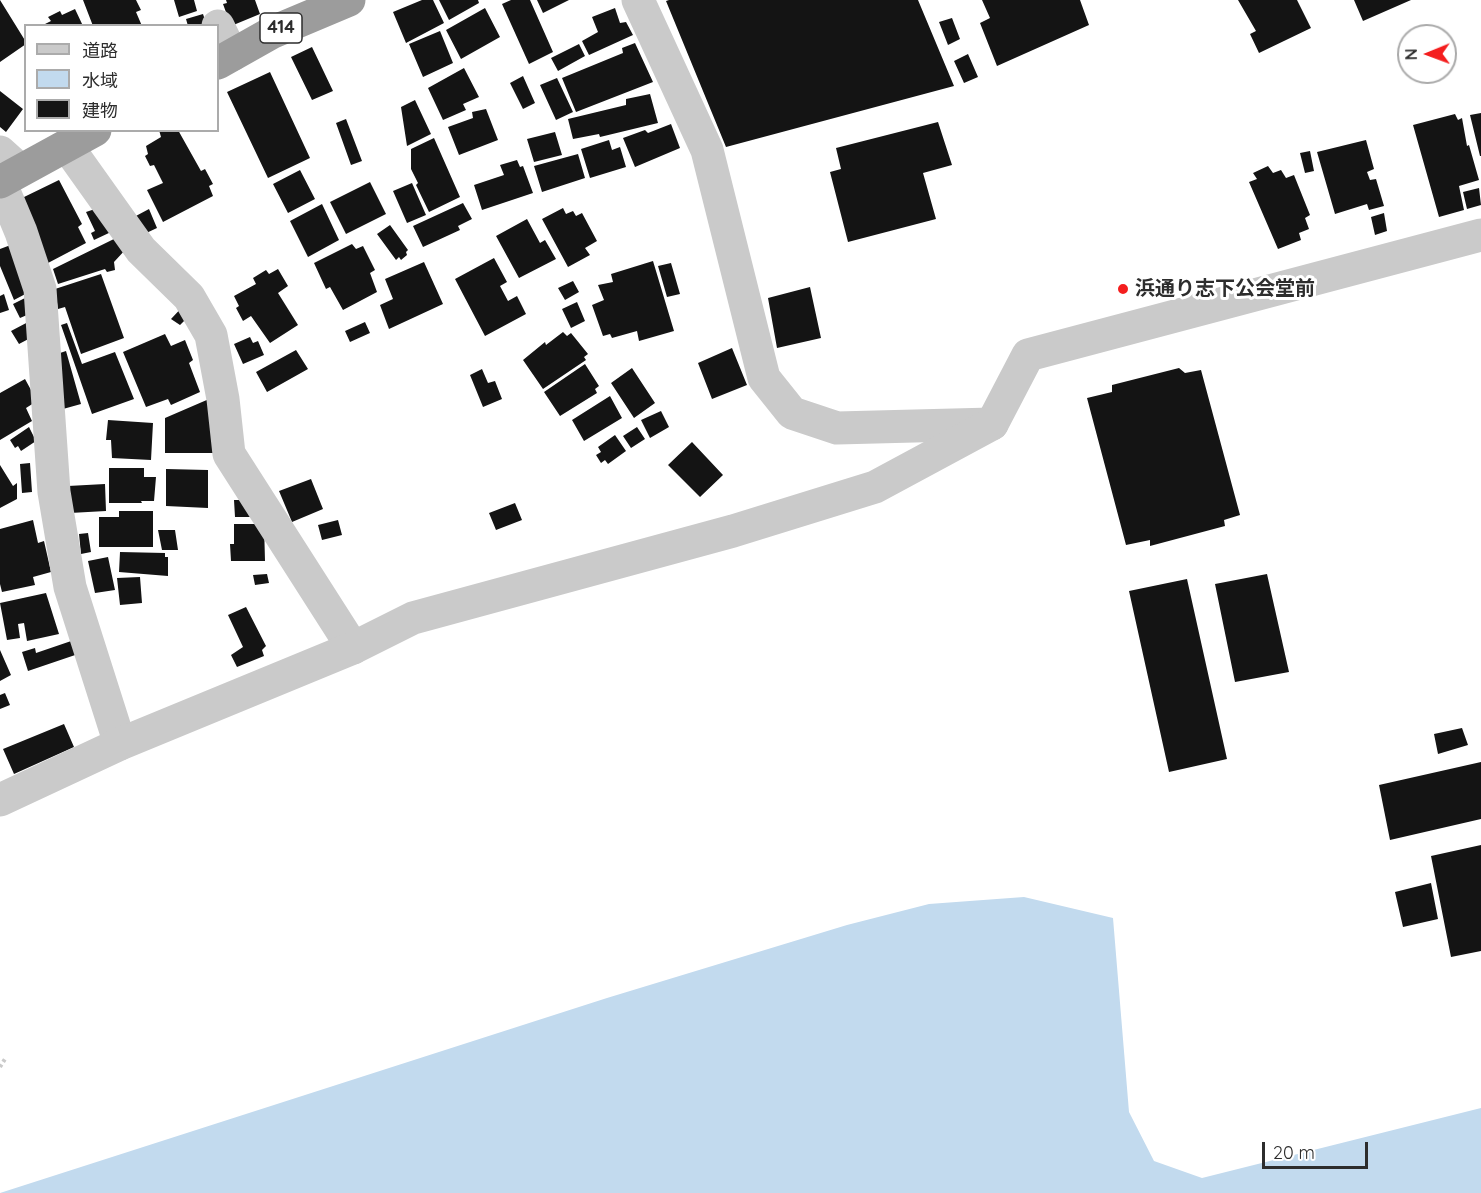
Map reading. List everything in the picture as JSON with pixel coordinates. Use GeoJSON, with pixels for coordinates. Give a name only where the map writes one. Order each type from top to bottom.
{"type":"FeatureCollection","features":[{"type":"Feature","properties":{"kind":"highway","name":"414"},"geometry":{"type":"LineString","coordinates":[[225,59],[273,32],[349,0]]}},
{"type":"Feature","properties":{"kind":"highway"},"geometry":{"type":"LineString","coordinates":[[5,172],[81,138]]}},
{"type":"Feature","properties":{"kind":"street"},"geometry":{"type":"LineString","coordinates":[[209,0],[216,24]]}},
{"type":"Feature","properties":{"kind":"street"},"geometry":{"type":"LineString","coordinates":[[638,0],[706,150],[764,378],[792,413],[837,428],[992,424]]}},
{"type":"Feature","properties":{"kind":"street"},"geometry":{"type":"LineString","coordinates":[[219,34],[225,59]]}},
{"type":"Feature","properties":{"kind":"street"},"geometry":{"type":"LineString","coordinates":[[81,138],[141,250],[189,297],[211,335],[223,399],[229,454],[353,648]]}},
{"type":"Feature","properties":{"kind":"street"},"geometry":{"type":"LineString","coordinates":[[5,172],[21,232],[40,289],[54,492],[70,587],[120,744]]}},
{"type":"Feature","properties":{"kind":"street"},"geometry":{"type":"LineString","coordinates":[[0,800],[120,744],[353,648],[413,618],[733,531],[875,487],[992,424],[1028,355],[1481,235]]}},
{"type":"Feature","properties":{"kind":"path"},"geometry":{"type":"LineString","coordinates":[[0,1066],[5,1059]]}},
{"type":"Feature","properties":{"kind":"water"},"geometry":{"type":"Polygon","coordinates":[[[1024,897],[1113,918],[1129,1112],[1154,1161],[1202,1178],[1481,1108],[1481,1193],[0,1193],[607,998],[847,925],[929,904],[1024,897]]]}},
{"type":"Feature","properties":{"kind":"building"},"geometry":{"type":"Polygon","coordinates":[[[0,0],[24,39],[24,45],[0,62],[0,0]]]}},
{"type":"Feature","properties":{"kind":"building"},"geometry":{"type":"Polygon","coordinates":[[[83,0],[136,0],[141,10],[136,12],[141,24],[92,24],[83,0]]]}},
{"type":"Feature","properties":{"kind":"building"},"geometry":{"type":"Polygon","coordinates":[[[174,0],[194,0],[197,11],[179,17],[174,0]]]}},
{"type":"Feature","properties":{"kind":"building"},"geometry":{"type":"Polygon","coordinates":[[[226,0],[255,0],[260,14],[231,26],[223,4],[227,3],[226,0]]]}},
{"type":"Feature","properties":{"kind":"building"},"geometry":{"type":"Polygon","coordinates":[[[422,0],[433,0],[444,23],[406,43],[393,12],[422,0]]]}},
{"type":"Feature","properties":{"kind":"building"},"geometry":{"type":"Polygon","coordinates":[[[439,0],[478,0],[479,3],[449,20],[439,0]]]}},
{"type":"Feature","properties":{"kind":"building"},"geometry":{"type":"Polygon","coordinates":[[[511,0],[530,0],[553,52],[529,64],[502,4],[511,0]]]}},
{"type":"Feature","properties":{"kind":"building"},"geometry":{"type":"Polygon","coordinates":[[[537,0],[569,0],[543,13],[537,0]]]}},
{"type":"Feature","properties":{"kind":"building"},"geometry":{"type":"Polygon","coordinates":[[[918,0],[954,86],[726,147],[666,1],[918,0]]]}},
{"type":"Feature","properties":{"kind":"building"},"geometry":{"type":"Polygon","coordinates":[[[982,0],[1080,0],[1089,25],[997,66],[980,23],[990,18],[982,0]]]}},
{"type":"Feature","properties":{"kind":"building"},"geometry":{"type":"Polygon","coordinates":[[[1238,0],[1297,0],[1311,28],[1259,53],[1250,34],[1256,31],[1238,0]]]}},
{"type":"Feature","properties":{"kind":"building"},"geometry":{"type":"Polygon","coordinates":[[[1354,0],[1411,0],[1363,21],[1354,0]]]}},
{"type":"Feature","properties":{"kind":"building"},"geometry":{"type":"Polygon","coordinates":[[[485,8],[500,37],[461,59],[446,30],[485,8]]]}},
{"type":"Feature","properties":{"kind":"building"},"geometry":{"type":"Polygon","coordinates":[[[615,8],[620,23],[626,22],[633,35],[589,55],[582,41],[598,32],[592,17],[615,8]]]}},
{"type":"Feature","properties":{"kind":"building"},"geometry":{"type":"Polygon","coordinates":[[[75,9],[82,24],[45,24],[51,21],[48,17],[60,11],[62,15],[75,9]]]}},
{"type":"Feature","properties":{"kind":"building"},"geometry":{"type":"Polygon","coordinates":[[[203,14],[206,24],[187,24],[186,19],[203,14]]]}},
{"type":"Feature","properties":{"kind":"building"},"geometry":{"type":"Polygon","coordinates":[[[952,18],[960,39],[948,45],[939,22],[952,18]]]}},
{"type":"Feature","properties":{"kind":"building"},"geometry":{"type":"Polygon","coordinates":[[[440,31],[453,63],[423,77],[409,44],[440,31]]]}},
{"type":"Feature","properties":{"kind":"building"},"geometry":{"type":"Polygon","coordinates":[[[635,43],[653,82],[576,112],[562,78],[623,53],[622,48],[635,43]]]}},
{"type":"Feature","properties":{"kind":"building"},"geometry":{"type":"Polygon","coordinates":[[[579,44],[585,56],[558,71],[551,58],[579,44]]]}},
{"type":"Feature","properties":{"kind":"building"},"geometry":{"type":"Polygon","coordinates":[[[312,47],[333,91],[312,100],[291,57],[312,47]]]}},
{"type":"Feature","properties":{"kind":"building"},"geometry":{"type":"Polygon","coordinates":[[[968,54],[978,77],[964,83],[954,61],[968,54]]]}},
{"type":"Feature","properties":{"kind":"building"},"geometry":{"type":"Polygon","coordinates":[[[464,68],[479,97],[463,104],[466,110],[443,120],[428,88],[464,68]]]}},
{"type":"Feature","properties":{"kind":"building"},"geometry":{"type":"Polygon","coordinates":[[[270,72],[310,158],[268,178],[227,92],[270,72]]]}},
{"type":"Feature","properties":{"kind":"building"},"geometry":{"type":"Polygon","coordinates":[[[523,76],[535,103],[523,109],[510,83],[523,76]]]}},
{"type":"Feature","properties":{"kind":"building"},"geometry":{"type":"Polygon","coordinates":[[[557,78],[573,112],[556,120],[540,85],[557,78]]]}},
{"type":"Feature","properties":{"kind":"building"},"geometry":{"type":"Polygon","coordinates":[[[0,91],[23,109],[6,132],[0,127],[0,91]]]}},
{"type":"Feature","properties":{"kind":"building"},"geometry":{"type":"Polygon","coordinates":[[[650,94],[658,123],[600,137],[599,134],[573,139],[568,119],[626,105],[626,99],[650,94]]]}},
{"type":"Feature","properties":{"kind":"building"},"geometry":{"type":"Polygon","coordinates":[[[415,100],[431,134],[407,146],[401,107],[415,100]]]}},
{"type":"Feature","properties":{"kind":"building"},"geometry":{"type":"Polygon","coordinates":[[[486,109],[498,140],[459,155],[448,127],[473,118],[472,112],[486,109]]]}},
{"type":"Feature","properties":{"kind":"building"},"geometry":{"type":"Polygon","coordinates":[[[1481,113],[1481,156],[1480,156],[1470,115],[1481,113]]]}},
{"type":"Feature","properties":{"kind":"building"},"geometry":{"type":"Polygon","coordinates":[[[1455,114],[1458,120],[1462,118],[1467,146],[1469,145],[1479,180],[1459,186],[1464,210],[1439,217],[1413,125],[1455,114]]]}},
{"type":"Feature","properties":{"kind":"building"},"geometry":{"type":"Polygon","coordinates":[[[346,119],[362,161],[351,165],[336,123],[346,119]]]}},
{"type":"Feature","properties":{"kind":"building"},"geometry":{"type":"Polygon","coordinates":[[[938,122],[952,165],[923,173],[936,219],[848,242],[830,172],[841,169],[836,148],[938,122]]]}},
{"type":"Feature","properties":{"kind":"building"},"geometry":{"type":"Polygon","coordinates":[[[671,124],[680,148],[635,167],[623,138],[645,130],[648,133],[671,124]]]}},
{"type":"Feature","properties":{"kind":"building"},"geometry":{"type":"Polygon","coordinates":[[[160,132],[179,132],[201,171],[205,169],[213,184],[209,186],[213,196],[163,222],[147,190],[163,183],[154,165],[150,166],[145,156],[148,154],[146,146],[161,137],[160,132]]]}},
{"type":"Feature","properties":{"kind":"building"},"geometry":{"type":"Polygon","coordinates":[[[555,132],[562,155],[534,162],[527,139],[555,132]]]}},
{"type":"Feature","properties":{"kind":"building"},"geometry":{"type":"Polygon","coordinates":[[[434,138],[460,197],[429,212],[411,169],[411,149],[434,138]]]}},
{"type":"Feature","properties":{"kind":"building"},"geometry":{"type":"Polygon","coordinates":[[[609,140],[612,150],[620,147],[626,167],[590,178],[581,149],[609,140]]]}},
{"type":"Feature","properties":{"kind":"building"},"geometry":{"type":"Polygon","coordinates":[[[1366,140],[1374,169],[1367,172],[1370,180],[1376,179],[1384,206],[1369,210],[1367,204],[1335,214],[1317,152],[1366,140]]]}},
{"type":"Feature","properties":{"kind":"building"},"geometry":{"type":"Polygon","coordinates":[[[1310,151],[1314,171],[1305,173],[1300,153],[1310,151]]]}},
{"type":"Feature","properties":{"kind":"building"},"geometry":{"type":"Polygon","coordinates":[[[578,154],[585,178],[542,192],[534,166],[578,154]]]}},
{"type":"Feature","properties":{"kind":"building"},"geometry":{"type":"Polygon","coordinates":[[[517,160],[520,167],[523,166],[533,193],[482,210],[474,185],[504,175],[500,165],[517,160]]]}},
{"type":"Feature","properties":{"kind":"building"},"geometry":{"type":"Polygon","coordinates":[[[1268,166],[1273,173],[1281,170],[1286,178],[1294,175],[1310,215],[1305,218],[1309,229],[1299,233],[1301,240],[1278,249],[1249,182],[1257,179],[1253,173],[1268,166]]]}},
{"type":"Feature","properties":{"kind":"building"},"geometry":{"type":"Polygon","coordinates":[[[300,170],[315,199],[288,213],[273,184],[300,170]]]}},
{"type":"Feature","properties":{"kind":"building"},"geometry":{"type":"Polygon","coordinates":[[[59,180],[82,224],[78,227],[86,243],[48,263],[22,198],[59,180]]]}},
{"type":"Feature","properties":{"kind":"building"},"geometry":{"type":"Polygon","coordinates":[[[370,182],[386,214],[346,234],[330,202],[370,182]]]}},
{"type":"Feature","properties":{"kind":"building"},"geometry":{"type":"Polygon","coordinates":[[[412,183],[426,215],[407,223],[393,191],[412,183]]]}},
{"type":"Feature","properties":{"kind":"building"},"geometry":{"type":"Polygon","coordinates":[[[1479,188],[1481,205],[1467,209],[1463,192],[1479,188]]]}},
{"type":"Feature","properties":{"kind":"building"},"geometry":{"type":"Polygon","coordinates":[[[463,203],[472,219],[458,226],[460,230],[423,247],[413,226],[463,203]]]}},
{"type":"Feature","properties":{"kind":"building"},"geometry":{"type":"Polygon","coordinates":[[[322,204],[339,240],[308,257],[290,221],[322,204]]]}},
{"type":"Feature","properties":{"kind":"building"},"geometry":{"type":"Polygon","coordinates":[[[98,208],[111,232],[94,240],[91,233],[95,231],[86,212],[98,208]]]}},
{"type":"Feature","properties":{"kind":"building"},"geometry":{"type":"Polygon","coordinates":[[[563,208],[566,214],[573,211],[576,216],[582,213],[597,241],[585,248],[590,255],[568,267],[542,219],[563,208]]]}},
{"type":"Feature","properties":{"kind":"building"},"geometry":{"type":"Polygon","coordinates":[[[149,209],[157,228],[142,235],[134,217],[149,209]]]}},
{"type":"Feature","properties":{"kind":"building"},"geometry":{"type":"Polygon","coordinates":[[[1384,213],[1387,231],[1375,235],[1371,217],[1384,213]]]}},
{"type":"Feature","properties":{"kind":"building"},"geometry":{"type":"Polygon","coordinates":[[[527,219],[540,243],[545,240],[556,259],[519,278],[496,236],[527,219]]]}},
{"type":"Feature","properties":{"kind":"building"},"geometry":{"type":"Polygon","coordinates":[[[390,225],[408,250],[407,255],[401,260],[399,257],[396,260],[377,234],[390,225]]]}},
{"type":"Feature","properties":{"kind":"building"},"geometry":{"type":"Polygon","coordinates":[[[120,236],[126,249],[114,262],[115,270],[107,272],[105,269],[58,284],[53,269],[120,236]]]}},
{"type":"Feature","properties":{"kind":"building"},"geometry":{"type":"Polygon","coordinates":[[[16,243],[33,290],[14,300],[0,266],[0,249],[16,243]]]}},
{"type":"Feature","properties":{"kind":"building"},"geometry":{"type":"Polygon","coordinates":[[[352,244],[356,249],[363,246],[375,270],[370,273],[377,292],[343,310],[330,287],[326,289],[314,263],[352,244]]]}},
{"type":"Feature","properties":{"kind":"building"},"geometry":{"type":"Polygon","coordinates":[[[494,258],[507,282],[500,286],[508,301],[517,296],[526,314],[485,336],[455,279],[494,258]]]}},
{"type":"Feature","properties":{"kind":"building"},"geometry":{"type":"Polygon","coordinates":[[[653,261],[674,331],[639,341],[637,331],[612,338],[610,334],[603,336],[592,305],[604,300],[598,285],[613,282],[611,274],[653,261]]]}},
{"type":"Feature","properties":{"kind":"building"},"geometry":{"type":"Polygon","coordinates":[[[424,262],[443,304],[389,329],[380,305],[393,299],[385,279],[424,262]]]}},
{"type":"Feature","properties":{"kind":"building"},"geometry":{"type":"Polygon","coordinates":[[[671,263],[680,294],[667,297],[658,266],[671,263]]]}},
{"type":"Feature","properties":{"kind":"building"},"geometry":{"type":"Polygon","coordinates":[[[278,269],[288,286],[278,293],[298,325],[270,343],[251,316],[243,321],[236,308],[239,306],[234,296],[256,284],[253,278],[266,270],[269,274],[278,269]]]}},
{"type":"Feature","properties":{"kind":"building"},"geometry":{"type":"Polygon","coordinates":[[[101,274],[124,338],[81,354],[65,307],[58,309],[55,289],[101,274]]]}},
{"type":"Feature","properties":{"kind":"building"},"geometry":{"type":"Polygon","coordinates":[[[573,281],[579,292],[565,300],[558,288],[573,281]]]}},
{"type":"Feature","properties":{"kind":"building"},"geometry":{"type":"Polygon","coordinates":[[[810,287],[821,338],[777,348],[768,298],[810,287]]]}},
{"type":"Feature","properties":{"kind":"building"},"geometry":{"type":"Polygon","coordinates":[[[4,294],[9,310],[0,313],[0,296],[4,294]]]}},
{"type":"Feature","properties":{"kind":"building"},"geometry":{"type":"Polygon","coordinates":[[[27,297],[34,312],[20,318],[13,304],[27,297]]]}},
{"type":"Feature","properties":{"kind":"building"},"geometry":{"type":"Polygon","coordinates":[[[187,302],[195,310],[180,325],[171,319],[187,302]]]}},
{"type":"Feature","properties":{"kind":"building"},"geometry":{"type":"Polygon","coordinates":[[[577,302],[585,321],[571,328],[562,309],[577,302]]]}},
{"type":"Feature","properties":{"kind":"building"},"geometry":{"type":"Polygon","coordinates":[[[30,321],[36,335],[19,344],[11,331],[30,321]]]}},
{"type":"Feature","properties":{"kind":"building"},"geometry":{"type":"Polygon","coordinates":[[[365,322],[370,333],[350,342],[345,331],[365,322]]]}},
{"type":"Feature","properties":{"kind":"building"},"geometry":{"type":"Polygon","coordinates":[[[67,323],[82,364],[115,352],[134,399],[92,414],[61,325],[67,323]]]}},
{"type":"Feature","properties":{"kind":"building"},"geometry":{"type":"Polygon","coordinates":[[[563,332],[567,336],[571,333],[588,354],[584,357],[586,360],[543,389],[523,360],[545,342],[546,345],[563,332]]]}},
{"type":"Feature","properties":{"kind":"building"},"geometry":{"type":"Polygon","coordinates":[[[165,334],[171,346],[185,340],[193,360],[189,363],[200,392],[171,405],[168,399],[146,407],[123,352],[165,334]]]}},
{"type":"Feature","properties":{"kind":"building"},"geometry":{"type":"Polygon","coordinates":[[[250,337],[253,343],[258,341],[264,355],[243,364],[234,344],[250,337]]]}},
{"type":"Feature","properties":{"kind":"building"},"geometry":{"type":"Polygon","coordinates":[[[732,348],[747,385],[712,399],[698,363],[732,348]]]}},
{"type":"Feature","properties":{"kind":"building"},"geometry":{"type":"Polygon","coordinates":[[[296,350],[308,369],[267,392],[256,372],[296,350]]]}},
{"type":"Feature","properties":{"kind":"building"},"geometry":{"type":"Polygon","coordinates":[[[66,351],[81,404],[63,409],[54,355],[66,351]]]}},
{"type":"Feature","properties":{"kind":"building"},"geometry":{"type":"Polygon","coordinates":[[[585,364],[599,386],[595,389],[597,393],[560,416],[544,392],[585,364]]]}},
{"type":"Feature","properties":{"kind":"building"},"geometry":{"type":"Polygon","coordinates":[[[632,368],[655,403],[634,418],[611,383],[632,368]]]}},
{"type":"Feature","properties":{"kind":"building"},"geometry":{"type":"Polygon","coordinates":[[[1179,368],[1185,373],[1201,370],[1240,515],[1224,520],[1225,526],[1150,546],[1150,540],[1126,545],[1087,398],[1112,392],[1112,385],[1179,368]]]}},
{"type":"Feature","properties":{"kind":"building"},"geometry":{"type":"Polygon","coordinates":[[[482,369],[488,383],[495,381],[502,399],[483,407],[470,375],[482,369]]]}},
{"type":"Feature","properties":{"kind":"building"},"geometry":{"type":"Polygon","coordinates":[[[25,379],[37,401],[26,408],[32,421],[0,440],[0,393],[25,379]]]}},
{"type":"Feature","properties":{"kind":"building"},"geometry":{"type":"Polygon","coordinates":[[[216,396],[213,453],[165,453],[165,418],[216,396]]]}},
{"type":"Feature","properties":{"kind":"building"},"geometry":{"type":"Polygon","coordinates":[[[610,396],[622,418],[584,441],[572,420],[610,396]]]}},
{"type":"Feature","properties":{"kind":"building"},"geometry":{"type":"Polygon","coordinates":[[[661,411],[669,427],[650,438],[641,420],[661,411]]]}},
{"type":"Feature","properties":{"kind":"building"},"geometry":{"type":"Polygon","coordinates":[[[108,420],[153,423],[151,460],[112,458],[111,440],[106,440],[108,420]]]}},
{"type":"Feature","properties":{"kind":"building"},"geometry":{"type":"Polygon","coordinates":[[[29,427],[36,441],[21,451],[18,446],[15,448],[10,440],[29,427]]]}},
{"type":"Feature","properties":{"kind":"building"},"geometry":{"type":"Polygon","coordinates":[[[637,427],[645,439],[631,448],[623,436],[637,427]]]}},
{"type":"Feature","properties":{"kind":"building"},"geometry":{"type":"Polygon","coordinates":[[[615,435],[626,451],[608,464],[605,460],[601,463],[596,455],[601,452],[598,447],[615,435]]]}},
{"type":"Feature","properties":{"kind":"building"},"geometry":{"type":"Polygon","coordinates":[[[692,442],[723,475],[700,497],[668,465],[692,442]]]}},
{"type":"Feature","properties":{"kind":"building"},"geometry":{"type":"Polygon","coordinates":[[[30,463],[32,492],[22,493],[20,464],[30,463]]]}},
{"type":"Feature","properties":{"kind":"building"},"geometry":{"type":"Polygon","coordinates":[[[0,465],[13,486],[17,483],[17,499],[0,508],[0,465]]]}},
{"type":"Feature","properties":{"kind":"building"},"geometry":{"type":"Polygon","coordinates":[[[109,468],[144,468],[144,477],[156,477],[154,501],[109,503],[109,468]]]}},
{"type":"Feature","properties":{"kind":"building"},"geometry":{"type":"Polygon","coordinates":[[[166,469],[208,470],[208,508],[166,506],[166,469]]]}},
{"type":"Feature","properties":{"kind":"building"},"geometry":{"type":"Polygon","coordinates":[[[311,479],[323,509],[292,522],[279,491],[311,479]]]}},
{"type":"Feature","properties":{"kind":"building"},"geometry":{"type":"Polygon","coordinates":[[[105,484],[106,511],[70,513],[68,486],[105,484]]]}},
{"type":"Feature","properties":{"kind":"building"},"geometry":{"type":"Polygon","coordinates":[[[234,500],[250,500],[250,517],[235,517],[234,500]]]}},
{"type":"Feature","properties":{"kind":"building"},"geometry":{"type":"Polygon","coordinates":[[[515,503],[522,520],[496,530],[489,513],[515,503]]]}},
{"type":"Feature","properties":{"kind":"building"},"geometry":{"type":"Polygon","coordinates":[[[119,511],[153,511],[153,547],[99,547],[99,517],[119,517],[119,511]]]}},
{"type":"Feature","properties":{"kind":"building"},"geometry":{"type":"Polygon","coordinates":[[[33,520],[38,543],[44,541],[51,572],[33,577],[35,585],[2,592],[0,529],[33,520]]]}},
{"type":"Feature","properties":{"kind":"building"},"geometry":{"type":"Polygon","coordinates":[[[338,520],[342,535],[322,540],[318,525],[338,520]]]}},
{"type":"Feature","properties":{"kind":"building"},"geometry":{"type":"Polygon","coordinates":[[[234,524],[264,524],[265,561],[231,561],[230,544],[234,544],[234,524]]]}},
{"type":"Feature","properties":{"kind":"building"},"geometry":{"type":"Polygon","coordinates":[[[158,530],[175,530],[178,550],[162,550],[158,530]]]}},
{"type":"Feature","properties":{"kind":"building"},"geometry":{"type":"Polygon","coordinates":[[[88,533],[91,552],[81,554],[79,534],[88,533]]]}},
{"type":"Feature","properties":{"kind":"building"},"geometry":{"type":"Polygon","coordinates":[[[120,552],[165,553],[165,557],[168,557],[168,576],[119,572],[120,552]]]}},
{"type":"Feature","properties":{"kind":"building"},"geometry":{"type":"Polygon","coordinates":[[[108,557],[115,590],[95,593],[88,561],[108,557]]]}},
{"type":"Feature","properties":{"kind":"building"},"geometry":{"type":"Polygon","coordinates":[[[267,574],[269,583],[255,585],[253,575],[267,574]]]}},
{"type":"Feature","properties":{"kind":"building"},"geometry":{"type":"Polygon","coordinates":[[[1267,574],[1289,672],[1235,682],[1215,584],[1267,574]]]}},
{"type":"Feature","properties":{"kind":"building"},"geometry":{"type":"Polygon","coordinates":[[[140,577],[142,603],[120,605],[117,578],[140,577]]]}},
{"type":"Feature","properties":{"kind":"building"},"geometry":{"type":"Polygon","coordinates":[[[1187,579],[1227,759],[1169,772],[1129,591],[1187,579]]]}},
{"type":"Feature","properties":{"kind":"building"},"geometry":{"type":"Polygon","coordinates":[[[46,593],[59,634],[27,641],[24,623],[18,624],[20,638],[7,640],[0,603],[46,593]]]}},
{"type":"Feature","properties":{"kind":"building"},"geometry":{"type":"Polygon","coordinates":[[[246,607],[266,646],[262,650],[264,656],[237,667],[231,655],[243,647],[228,615],[246,607]]]}},
{"type":"Feature","properties":{"kind":"building"},"geometry":{"type":"Polygon","coordinates":[[[80,638],[84,652],[28,671],[22,652],[35,648],[36,653],[80,638]]]}},
{"type":"Feature","properties":{"kind":"building"},"geometry":{"type":"Polygon","coordinates":[[[0,650],[11,675],[0,681],[0,650]]]}},
{"type":"Feature","properties":{"kind":"building"},"geometry":{"type":"Polygon","coordinates":[[[5,693],[10,705],[0,709],[0,695],[5,693]]]}},
{"type":"Feature","properties":{"kind":"building"},"geometry":{"type":"Polygon","coordinates":[[[64,724],[74,747],[14,774],[3,749],[64,724]]]}},
{"type":"Feature","properties":{"kind":"building"},"geometry":{"type":"Polygon","coordinates":[[[1462,728],[1468,745],[1438,754],[1434,734],[1462,728]]]}},
{"type":"Feature","properties":{"kind":"building"},"geometry":{"type":"Polygon","coordinates":[[[1481,762],[1481,819],[1390,840],[1379,785],[1481,762]]]}},
{"type":"Feature","properties":{"kind":"building"},"geometry":{"type":"Polygon","coordinates":[[[1481,845],[1481,951],[1451,957],[1431,856],[1481,845]]]}},
{"type":"Feature","properties":{"kind":"building"},"geometry":{"type":"Polygon","coordinates":[[[1431,883],[1438,919],[1403,927],[1395,892],[1431,883]]]}},
{"type":"Feature","properties":{"kind":"place","name":"浜通り志下公会堂前"},"geometry":{"type":"Point","coordinates":[1123,289]}}]}
